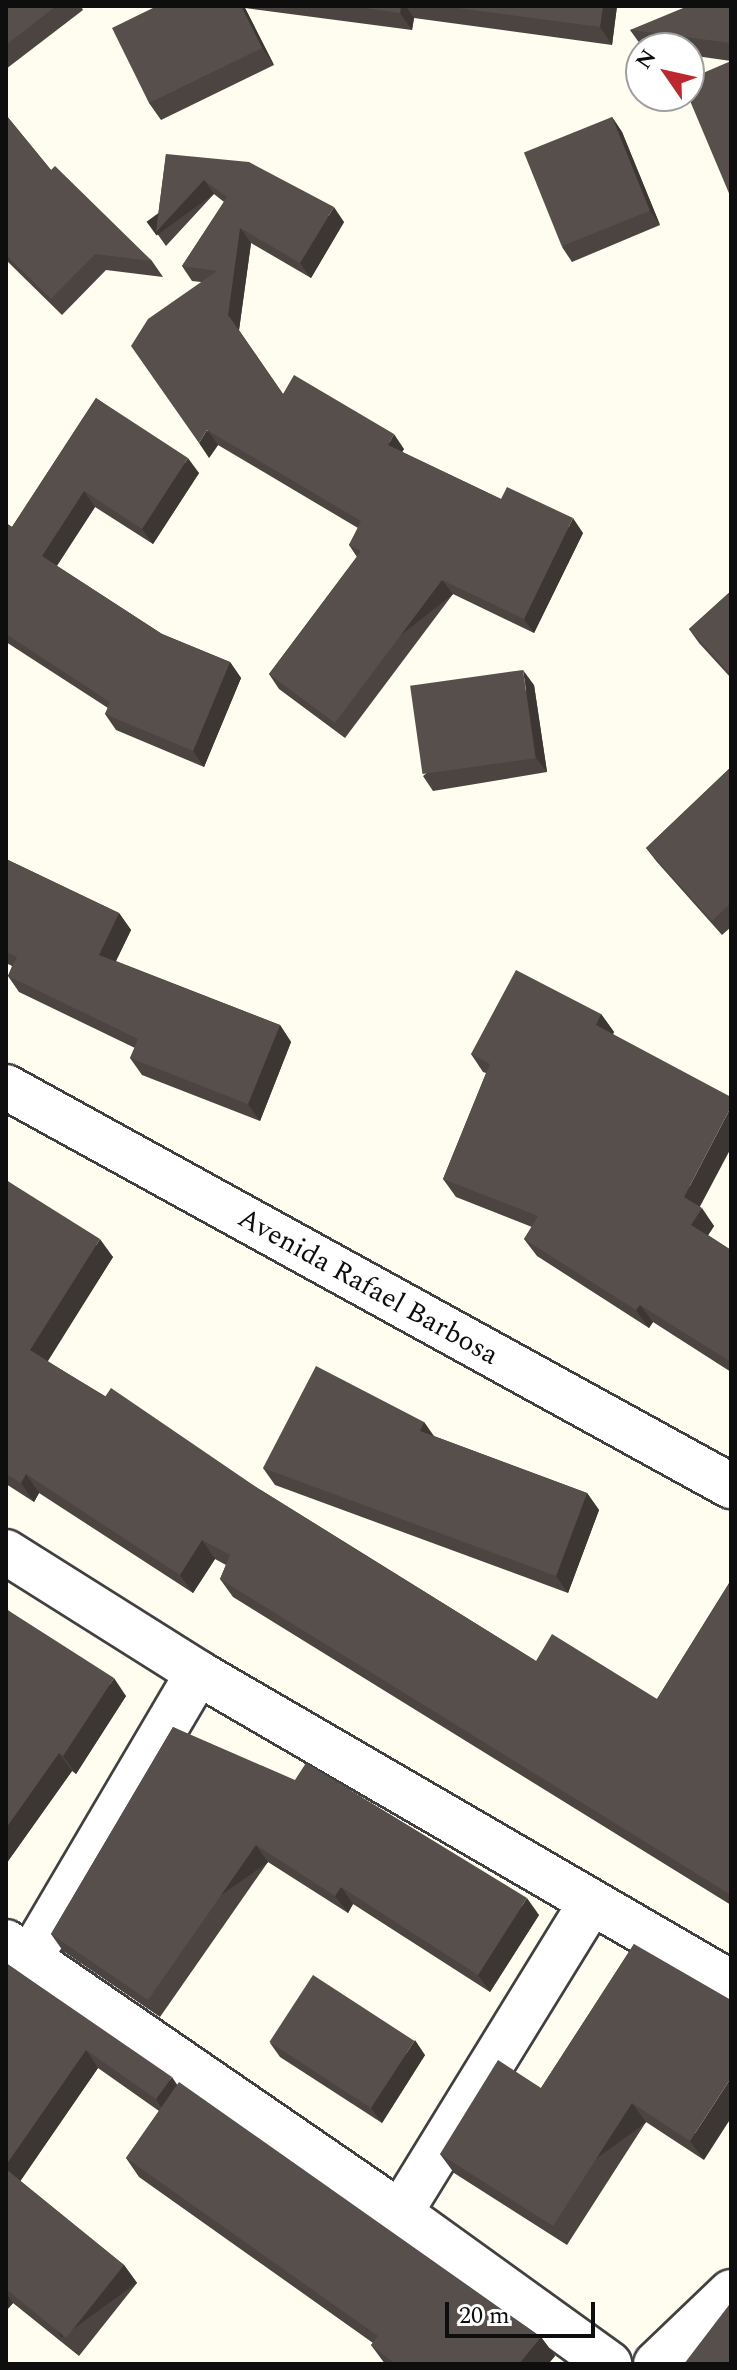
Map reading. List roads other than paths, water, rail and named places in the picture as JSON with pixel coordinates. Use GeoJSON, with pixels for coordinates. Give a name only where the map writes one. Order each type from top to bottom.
{"type":"FeatureCollection","features":[{"type":"Feature","properties":{"kind":"street","name":"Avenida Rafael Barbosa"},"geometry":{"type":"LineString","coordinates":[[6,1087],[731,1486]]}},
{"type":"Feature","properties":{"kind":"street"},"geometry":{"type":"LineString","coordinates":[[6,1552],[198,1673],[731,1983]]}},
{"type":"Feature","properties":{"kind":"street"},"geometry":{"type":"LineString","coordinates":[[198,1673],[18,1950],[400,2213],[609,2364]]}},
{"type":"Feature","properties":{"kind":"street"},"geometry":{"type":"LineString","coordinates":[[400,2213],[591,1902]]}},
{"type":"Feature","properties":{"kind":"street"},"geometry":{"type":"LineString","coordinates":[[656,2364],[731,2292]]}}]}
